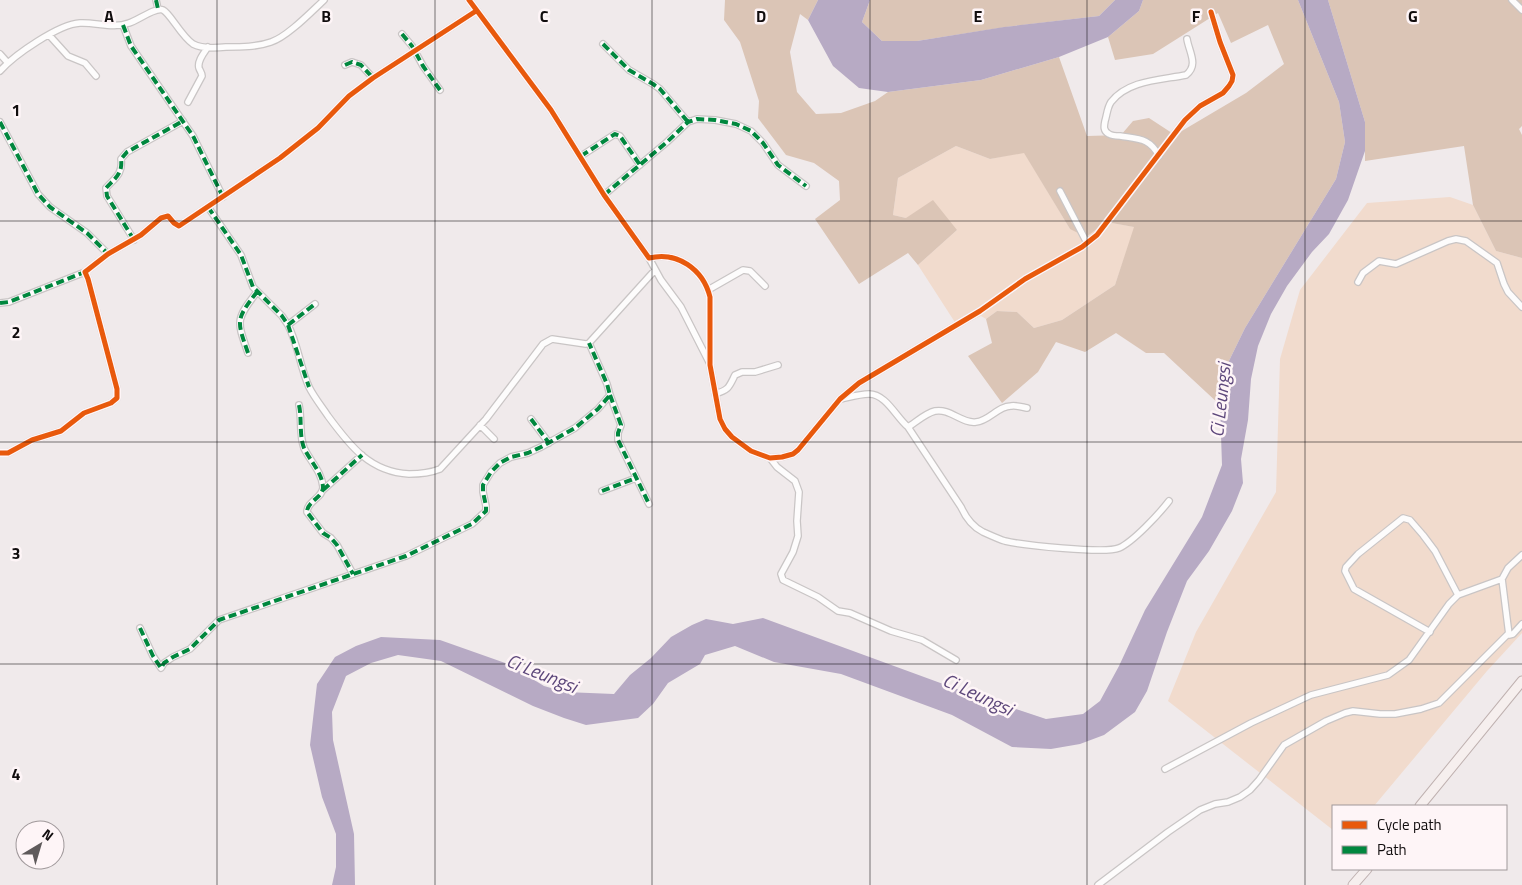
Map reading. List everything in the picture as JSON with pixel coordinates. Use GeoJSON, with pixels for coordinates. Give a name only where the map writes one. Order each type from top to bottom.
{"type":"FeatureCollection","features":[{"type":"Feature","properties":{"kind":"main road"},"geometry":{"type":"LineString","coordinates":[[1421,805],[1522,681]]}},
{"type":"Feature","properties":{"kind":"main road"},"geometry":{"type":"LineString","coordinates":[[1354,885],[1366,870]]}},
{"type":"Feature","properties":{"kind":"street"},"geometry":{"type":"LineString","coordinates":[[156,0],[158,9]]}},
{"type":"Feature","properties":{"kind":"street"},"geometry":{"type":"LineString","coordinates":[[0,71],[8,63],[62,27],[78,23],[123,25],[158,9],[167,12],[186,39],[198,46],[263,45],[281,36],[324,0]]}},
{"type":"Feature","properties":{"kind":"street"},"geometry":{"type":"LineString","coordinates":[[469,0],[550,110],[604,195],[649,258],[655,270],[681,307],[710,365]]}},
{"type":"Feature","properties":{"kind":"street"},"geometry":{"type":"LineString","coordinates":[[1512,0],[1522,10]]}},
{"type":"Feature","properties":{"kind":"street"},"geometry":{"type":"LineString","coordinates":[[0,303],[9,302],[85,272],[108,254],[134,240],[163,217],[168,216],[179,226],[299,144],[350,96],[373,78],[476,11]]}},
{"type":"Feature","properties":{"kind":"street"},"geometry":{"type":"LineString","coordinates":[[649,258],[661,256],[688,263],[702,277],[708,290],[710,297],[710,365],[720,419],[725,429],[732,437],[751,451],[770,458],[787,456],[798,450],[849,390],[980,311],[1039,270],[1098,235],[1179,128],[1193,112],[1207,101],[1223,93],[1232,81],[1233,75],[1220,42],[1212,12]]}},
{"type":"Feature","properties":{"kind":"street"},"geometry":{"type":"LineString","coordinates":[[123,25],[131,46],[197,143],[223,197]]}},
{"type":"Feature","properties":{"kind":"street"},"geometry":{"type":"LineString","coordinates":[[49,34],[68,56],[85,64],[96,76]]}},
{"type":"Feature","properties":{"kind":"street"},"geometry":{"type":"LineString","coordinates":[[402,34],[440,90]]}},
{"type":"Feature","properties":{"kind":"street"},"geometry":{"type":"LineString","coordinates":[[1159,156],[1153,146],[1146,141],[1111,135],[1106,132],[1104,126],[1108,109],[1119,95],[1132,87],[1149,81],[1186,75],[1191,71],[1193,61],[1186,39]]}},
{"type":"Feature","properties":{"kind":"street"},"geometry":{"type":"LineString","coordinates":[[603,44],[629,70],[660,89],[688,122]]}},
{"type":"Feature","properties":{"kind":"street"},"geometry":{"type":"LineString","coordinates":[[188,102],[202,76],[199,63],[208,47]]}},
{"type":"Feature","properties":{"kind":"street"},"geometry":{"type":"LineString","coordinates":[[0,54],[8,63]]}},
{"type":"Feature","properties":{"kind":"street"},"geometry":{"type":"LineString","coordinates":[[344,65],[352,62],[356,63],[366,69],[373,78]]}},
{"type":"Feature","properties":{"kind":"street"},"geometry":{"type":"LineString","coordinates":[[604,195],[688,122],[697,119],[736,124],[750,131],[762,143],[778,165],[806,186]]}},
{"type":"Feature","properties":{"kind":"street"},"geometry":{"type":"LineString","coordinates":[[134,240],[107,196],[106,188],[121,172],[121,160],[126,152],[183,121]]}},
{"type":"Feature","properties":{"kind":"street"},"geometry":{"type":"LineString","coordinates":[[0,122],[38,194],[50,207],[86,233],[108,254]]}},
{"type":"Feature","properties":{"kind":"street"},"geometry":{"type":"LineString","coordinates":[[581,156],[614,134],[620,136],[640,165]]}},
{"type":"Feature","properties":{"kind":"street"},"geometry":{"type":"LineString","coordinates":[[1060,191],[1087,243]]}},
{"type":"Feature","properties":{"kind":"street"},"geometry":{"type":"LineString","coordinates":[[208,207],[241,255],[253,287],[288,325],[309,387],[341,434],[375,466],[395,473],[417,474],[434,472],[445,465],[505,395],[546,341],[552,339],[586,344],[655,270]]}},
{"type":"Feature","properties":{"kind":"street"},"geometry":{"type":"LineString","coordinates":[[1358,282],[1363,273],[1379,261],[1396,264],[1456,239],[1466,241],[1498,263],[1508,292],[1522,307]]}},
{"type":"Feature","properties":{"kind":"street"},"geometry":{"type":"LineString","coordinates":[[708,290],[744,270],[750,271],[765,286]]}},
{"type":"Feature","properties":{"kind":"street"},"geometry":{"type":"LineString","coordinates":[[0,453],[8,453],[32,440],[61,431],[84,413],[111,403],[117,398],[117,389],[107,348],[85,272]]}},
{"type":"Feature","properties":{"kind":"street"},"geometry":{"type":"LineString","coordinates":[[248,354],[239,328],[244,310],[257,292]]}},
{"type":"Feature","properties":{"kind":"street"},"geometry":{"type":"LineString","coordinates":[[288,325],[315,304]]}},
{"type":"Feature","properties":{"kind":"street"},"geometry":{"type":"LineString","coordinates":[[589,342],[607,384],[621,425],[617,437],[618,440],[649,504]]}},
{"type":"Feature","properties":{"kind":"street"},"geometry":{"type":"LineString","coordinates":[[715,394],[726,390],[732,383],[735,375],[742,372],[755,372],[778,365]]}},
{"type":"Feature","properties":{"kind":"street"},"geometry":{"type":"LineString","coordinates":[[840,400],[867,394],[876,395],[884,401],[908,427],[965,516],[982,532],[1004,541],[1042,546],[1113,550],[1126,544],[1158,515],[1169,501]]}},
{"type":"Feature","properties":{"kind":"street"},"geometry":{"type":"LineString","coordinates":[[140,628],[153,656],[161,668],[164,663],[190,648],[220,620],[406,556],[472,524],[486,511],[483,485],[492,472],[505,459],[528,453],[575,428],[598,409],[610,395]]}},
{"type":"Feature","properties":{"kind":"street"},"geometry":{"type":"LineString","coordinates":[[299,405],[304,447],[321,477],[323,490]]}},
{"type":"Feature","properties":{"kind":"street"},"geometry":{"type":"LineString","coordinates":[[908,427],[932,412],[937,411],[947,412],[974,422],[986,419],[1008,406],[1027,408]]}},
{"type":"Feature","properties":{"kind":"street"},"geometry":{"type":"LineString","coordinates":[[531,420],[549,443]]}},
{"type":"Feature","properties":{"kind":"street"},"geometry":{"type":"LineString","coordinates":[[480,425],[494,438]]}},
{"type":"Feature","properties":{"kind":"street"},"geometry":{"type":"LineString","coordinates":[[353,574],[337,545],[323,533],[307,512],[308,506],[323,490],[362,455]]}},
{"type":"Feature","properties":{"kind":"street"},"geometry":{"type":"LineString","coordinates":[[770,458],[777,467],[795,481],[799,492],[798,536],[793,552],[781,574],[783,580],[818,597],[838,611],[850,613],[891,631],[922,640],[956,660]]}},
{"type":"Feature","properties":{"kind":"street"},"geometry":{"type":"LineString","coordinates":[[602,491],[636,478]]}},
{"type":"Feature","properties":{"kind":"street"},"geometry":{"type":"LineString","coordinates":[[1430,632],[1354,589],[1345,571],[1346,567],[1358,554],[1403,518],[1410,520],[1434,551],[1458,595]]}},
{"type":"Feature","properties":{"kind":"street"},"geometry":{"type":"LineString","coordinates":[[1508,634],[1502,579],[1508,568],[1522,555]]}},
{"type":"Feature","properties":{"kind":"street"},"geometry":{"type":"LineString","coordinates":[[1165,769],[1251,723],[1311,695],[1388,675],[1409,660],[1449,604],[1458,595],[1502,579]]}},
{"type":"Feature","properties":{"kind":"street"},"geometry":{"type":"LineString","coordinates":[[1098,885],[1200,810],[1215,804],[1228,802],[1250,790],[1284,745],[1326,721],[1353,711],[1395,714],[1439,703],[1508,634],[1510,636],[1513,634],[1522,624]]}},
{"type":"Feature","properties":{"kind":"shaded area"},"geometry":{"type":"Polygon","coordinates":[[[725,0],[818,0],[808,20],[800,14],[790,52],[797,92],[816,114],[841,113],[875,101],[888,92],[981,80],[1059,57],[1087,136],[1121,135],[1133,121],[1149,118],[1175,135],[1246,93],[1284,64],[1268,25],[1231,43],[1218,13],[1153,54],[1115,60],[1108,37],[1139,11],[1143,0],[1298,0],[1339,102],[1345,142],[1336,179],[1245,328],[1226,367],[1220,405],[1164,353],[1146,353],[1116,333],[1085,352],[1056,342],[1038,372],[1002,403],[968,356],[992,343],[986,319],[997,311],[1017,312],[1034,328],[1062,320],[1115,285],[1134,227],[1106,222],[1086,237],[1070,229],[1024,153],[990,159],[956,146],[898,178],[893,215],[906,218],[933,200],[957,230],[918,265],[908,253],[859,284],[815,219],[840,200],[839,181],[814,163],[786,155],[758,118],[759,101],[740,42],[724,20],[725,0]]]}},
{"type":"Feature","properties":{"kind":"shaded area"},"geometry":{"type":"Polygon","coordinates":[[[818,0],[870,0],[862,22],[882,41],[917,41],[1004,27],[1099,16],[1115,0],[1143,0],[1139,11],[1108,37],[1059,57],[981,80],[888,92],[859,88],[833,66],[808,20],[818,0]]]}},
{"type":"Feature","properties":{"kind":"shaded area"},"geometry":{"type":"Polygon","coordinates":[[[870,0],[1115,0],[1099,16],[1006,27],[917,41],[882,41],[862,22],[870,0]]]}},
{"type":"Feature","properties":{"kind":"shaded area"},"geometry":{"type":"Polygon","coordinates":[[[1298,0],[1328,0],[1365,122],[1365,151],[1348,200],[1329,234],[1312,252],[1287,286],[1271,314],[1258,346],[1251,379],[1248,420],[1241,459],[1243,483],[1232,511],[1209,551],[1187,581],[1147,691],[1135,712],[1104,735],[1080,744],[1051,749],[1012,747],[952,715],[841,674],[774,662],[735,646],[705,655],[700,664],[668,683],[653,704],[638,718],[586,725],[533,706],[441,661],[398,655],[371,663],[346,676],[332,712],[333,740],[354,834],[355,885],[332,885],[336,867],[336,834],[322,797],[310,745],[317,684],[335,657],[356,646],[381,637],[440,640],[508,664],[544,686],[565,692],[614,694],[630,675],[651,658],[671,637],[692,625],[706,619],[733,624],[763,618],[965,692],[1046,719],[1083,714],[1100,701],[1119,666],[1145,610],[1202,517],[1222,465],[1220,405],[1226,367],[1245,328],[1336,179],[1345,142],[1339,102],[1298,0]]]}},
{"type":"Feature","properties":{"kind":"shaded area"},"geometry":{"type":"Polygon","coordinates":[[[1328,0],[1522,0],[1522,126],[1519,129],[1522,135],[1522,258],[1496,251],[1473,205],[1464,146],[1365,161],[1365,122],[1328,0]]]}},
{"type":"Feature","properties":{"kind":"shaded area"},"geometry":{"type":"Polygon","coordinates":[[[956,146],[990,159],[1024,152],[1070,229],[1106,222],[1135,227],[1115,285],[1062,320],[1034,328],[1017,312],[997,311],[986,319],[981,316],[958,327],[918,265],[957,230],[893,215],[898,178],[956,146]]]}},
{"type":"Feature","properties":{"kind":"shaded area"},"geometry":{"type":"Polygon","coordinates":[[[1450,197],[1473,205],[1496,251],[1522,258],[1522,633],[1487,671],[1375,805],[1332,805],[1332,829],[1168,701],[1196,632],[1276,492],[1280,359],[1300,290],[1367,203],[1450,197]]]}},
{"type":"Feature","properties":{"kind":"marked path"},"geometry":{"type":"LineString","coordinates":[[156,0],[158,9]]}},
{"type":"Feature","properties":{"kind":"marked path"},"geometry":{"type":"LineString","coordinates":[[123,25],[131,46],[193,136],[223,197]]}},
{"type":"Feature","properties":{"kind":"marked path"},"geometry":{"type":"LineString","coordinates":[[402,34],[412,46],[440,90]]}},
{"type":"Feature","properties":{"kind":"marked path"},"geometry":{"type":"LineString","coordinates":[[603,44],[629,70],[660,89],[688,122]]}},
{"type":"Feature","properties":{"kind":"marked path"},"geometry":{"type":"LineString","coordinates":[[345,65],[352,62],[361,65],[373,78]]}},
{"type":"Feature","properties":{"kind":"marked path"},"geometry":{"type":"LineString","coordinates":[[604,195],[688,122],[697,119],[736,124],[751,131],[763,143],[778,165],[806,186]]}},
{"type":"Feature","properties":{"kind":"marked path"},"geometry":{"type":"LineString","coordinates":[[134,240],[107,196],[106,188],[118,175],[121,168],[121,159],[127,152],[183,121]]}},
{"type":"Feature","properties":{"kind":"marked path"},"geometry":{"type":"LineString","coordinates":[[0,122],[38,194],[50,207],[87,233],[108,254]]}},
{"type":"Feature","properties":{"kind":"marked path"},"geometry":{"type":"LineString","coordinates":[[581,156],[615,134],[620,136],[640,165]]}},
{"type":"Feature","properties":{"kind":"marked path"},"geometry":{"type":"LineString","coordinates":[[208,207],[241,255],[253,287],[282,316],[288,325],[309,387]]}},
{"type":"Feature","properties":{"kind":"marked path"},"geometry":{"type":"LineString","coordinates":[[0,303],[9,302],[85,272]]}},
{"type":"Feature","properties":{"kind":"marked path"},"geometry":{"type":"LineString","coordinates":[[248,353],[240,321],[245,309],[257,292]]}},
{"type":"Feature","properties":{"kind":"marked path"},"geometry":{"type":"LineString","coordinates":[[288,325],[315,304]]}},
{"type":"Feature","properties":{"kind":"marked path"},"geometry":{"type":"LineString","coordinates":[[140,628],[153,656],[161,668],[164,663],[173,657],[190,649],[219,620],[406,556],[472,524],[486,511],[483,485],[491,472],[500,463],[511,457],[528,453],[541,447],[575,428],[598,409],[610,395],[589,343]]}},
{"type":"Feature","properties":{"kind":"marked path"},"geometry":{"type":"LineString","coordinates":[[610,395],[621,425],[618,440],[649,504]]}},
{"type":"Feature","properties":{"kind":"marked path"},"geometry":{"type":"LineString","coordinates":[[299,405],[302,443],[320,476],[323,487],[307,512],[323,533],[337,545],[353,574]]}},
{"type":"Feature","properties":{"kind":"marked path"},"geometry":{"type":"LineString","coordinates":[[531,419],[549,443]]}},
{"type":"Feature","properties":{"kind":"marked path"},"geometry":{"type":"LineString","coordinates":[[323,490],[362,455]]}},
{"type":"Feature","properties":{"kind":"marked path"},"geometry":{"type":"LineString","coordinates":[[602,491],[636,478]]}},
{"type":"Feature","properties":{"kind":"cycle path"},"geometry":{"type":"LineString","coordinates":[[469,0],[551,110],[604,195],[649,258],[669,257],[679,260],[695,271],[707,287],[710,297],[710,365],[720,419],[732,437],[751,451],[770,458],[793,454],[798,450],[840,399],[859,383],[980,311],[1025,279],[1082,247],[1097,235],[1185,120],[1200,106],[1223,93],[1232,81],[1233,75],[1211,12]]}},
{"type":"Feature","properties":{"kind":"cycle path"},"geometry":{"type":"LineString","coordinates":[[0,453],[8,453],[32,440],[61,431],[84,413],[111,403],[117,398],[117,389],[85,272],[108,254],[141,235],[161,218],[168,216],[179,226],[280,158],[318,128],[349,96],[373,78],[476,11]]}},
{"type":"Feature","properties":{"kind":"water label","name":"Ci Leungsi"},"geometry":{"type":"Point","coordinates":[1220,400]}},
{"type":"Feature","properties":{"kind":"water label","name":"Ci Leungsi"},"geometry":{"type":"Point","coordinates":[542,673]}},
{"type":"Feature","properties":{"kind":"water label","name":"Ci Leungsi"},"geometry":{"type":"Point","coordinates":[978,694]}}]}
